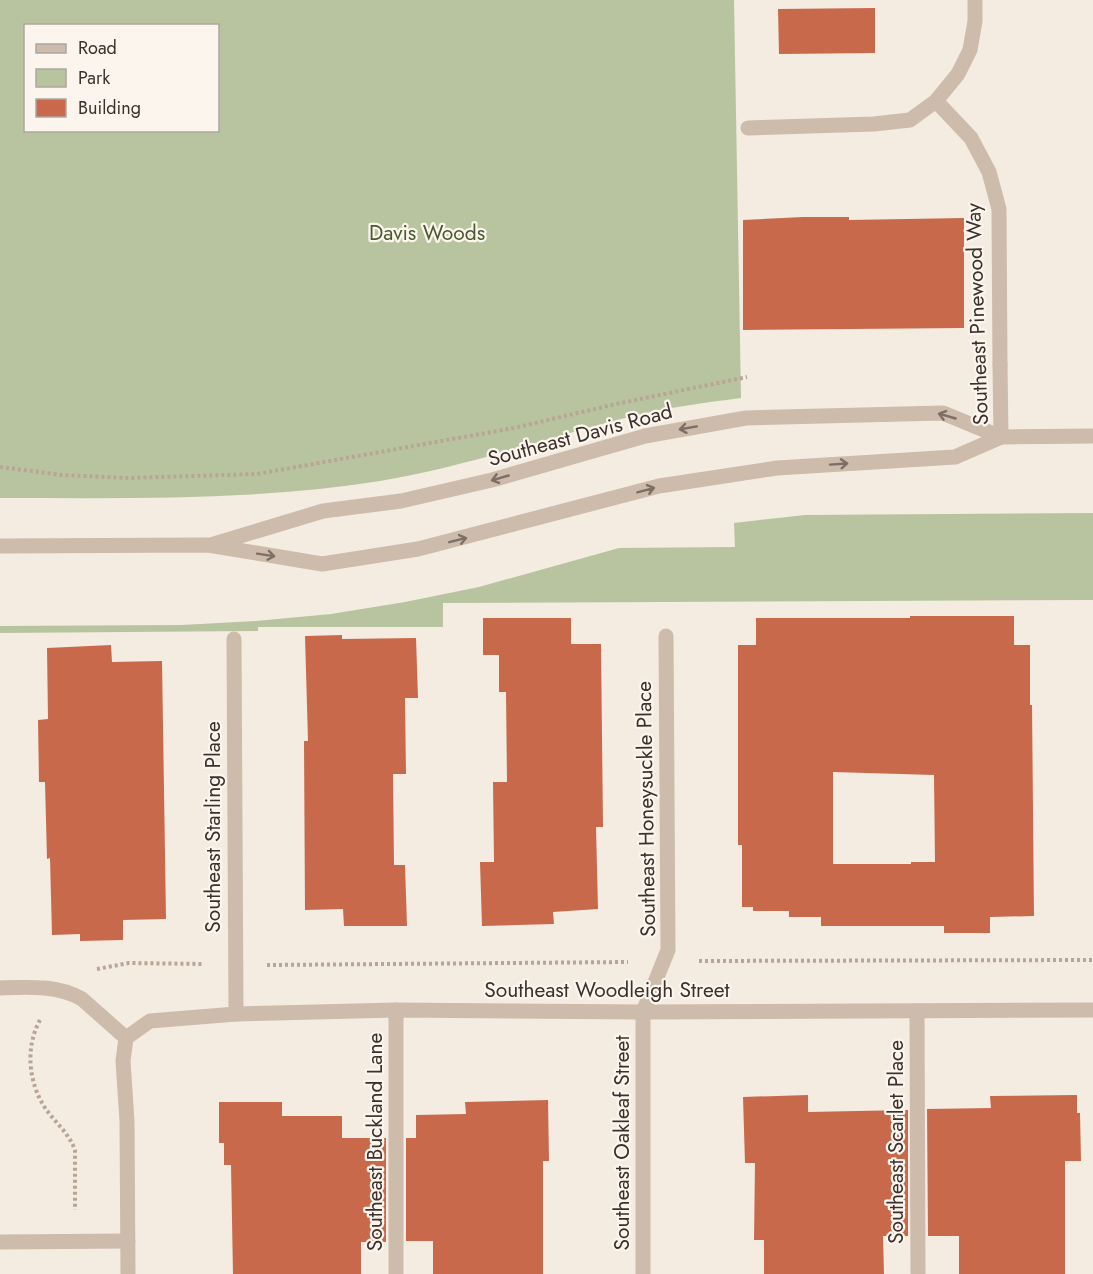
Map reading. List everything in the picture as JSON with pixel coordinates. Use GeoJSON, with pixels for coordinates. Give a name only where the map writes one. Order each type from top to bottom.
{"type":"FeatureCollection","features":[{"type":"Feature","properties":{"kind":"street"},"geometry":{"type":"LineString","coordinates":[[748,128],[874,124],[910,120],[936,101],[958,75],[970,50],[975,21],[975,0]]}},
{"type":"Feature","properties":{"kind":"street","name":"Southeast Pinewood Way"},"geometry":{"type":"LineString","coordinates":[[936,101],[971,138],[989,171],[999,209],[1001,437]]}},
{"type":"Feature","properties":{"kind":"street","name":"Southeast Davis Road"},"geometry":{"type":"LineString","coordinates":[[208,545],[323,512],[400,501],[492,480],[645,436],[746,418],[943,413],[1001,437]]}},
{"type":"Feature","properties":{"kind":"street","name":"Southeast Davis Road"},"geometry":{"type":"LineString","coordinates":[[0,546],[208,545],[322,564],[418,549],[659,486],[777,468],[955,457],[1001,437],[1093,436]]}},
{"type":"Feature","properties":{"kind":"street","name":"Southeast Honeysuckle Place"},"geometry":{"type":"LineString","coordinates":[[643,1012],[668,950],[666,636]]}},
{"type":"Feature","properties":{"kind":"street","name":"Southeast Starling Place"},"geometry":{"type":"LineString","coordinates":[[234,639],[236,1014]]}},
{"type":"Feature","properties":{"kind":"street"},"geometry":{"type":"LineString","coordinates":[[0,987],[39,987],[74,994],[126,1038],[123,1061],[127,1121],[128,1274]]}},
{"type":"Feature","properties":{"kind":"street","name":"Southeast Woodleigh Street"},"geometry":{"type":"LineString","coordinates":[[126,1038],[150,1021],[236,1014],[396,1010],[643,1012],[1093,1010]]}},
{"type":"Feature","properties":{"kind":"street","name":"Southeast Buckland Lane"},"geometry":{"type":"LineString","coordinates":[[396,1010],[396,1274]]}},
{"type":"Feature","properties":{"kind":"street","name":"Southeast Scarlet Place"},"geometry":{"type":"LineString","coordinates":[[917,1011],[918,1274]]}},
{"type":"Feature","properties":{"kind":"street","name":"Southeast Oakleaf Street"},"geometry":{"type":"LineString","coordinates":[[643,1012],[643,1274]]}},
{"type":"Feature","properties":{"kind":"street"},"geometry":{"type":"LineString","coordinates":[[0,1242],[128,1241]]}},
{"type":"Feature","properties":{"kind":"path"},"geometry":{"type":"LineString","coordinates":[[0,466],[62,475],[128,478],[257,474],[514,428],[747,377]]}},
{"type":"Feature","properties":{"kind":"green space","name":"Davis Woods"},"geometry":{"type":"Polygon","coordinates":[[[0,0],[734,0],[741,398],[639,414],[473,460],[380,481],[238,495],[0,498],[0,0]]]}},
{"type":"Feature","properties":{"kind":"green space"},"geometry":{"type":"Polygon","coordinates":[[[1093,513],[1093,600],[443,603],[443,627],[258,627],[258,631],[0,633],[0,626],[181,625],[331,614],[479,587],[619,548],[735,547],[734,523],[805,515],[1093,513]]]}},
{"type":"Feature","properties":{"kind":"building"},"geometry":{"type":"Polygon","coordinates":[[[875,8],[875,53],[779,54],[778,9],[875,8]]]}},
{"type":"Feature","properties":{"kind":"building"},"geometry":{"type":"Polygon","coordinates":[[[849,217],[849,220],[964,218],[964,328],[743,330],[743,220],[849,217]]]}},
{"type":"Feature","properties":{"kind":"building"},"geometry":{"type":"Polygon","coordinates":[[[910,616],[1014,616],[1014,645],[1030,645],[1034,916],[990,917],[990,933],[944,933],[944,926],[821,926],[821,917],[789,917],[789,911],[753,911],[753,907],[742,907],[742,845],[738,845],[738,645],[756,645],[756,618],[910,618],[910,616]],[[833,772],[833,864],[935,862],[934,775],[833,772]]]}},
{"type":"Feature","properties":{"kind":"building"},"geometry":{"type":"Polygon","coordinates":[[[483,618],[571,618],[571,644],[601,644],[603,827],[596,827],[598,909],[553,912],[554,924],[482,926],[480,862],[494,862],[493,782],[507,782],[506,692],[499,692],[499,655],[483,655],[483,618]]]}},
{"type":"Feature","properties":{"kind":"building"},"geometry":{"type":"Polygon","coordinates":[[[342,635],[342,639],[416,638],[418,698],[405,698],[406,774],[393,774],[394,865],[405,865],[407,926],[344,926],[343,909],[305,910],[304,741],[308,741],[305,636],[342,635]]]}},
{"type":"Feature","properties":{"kind":"building"},"geometry":{"type":"Polygon","coordinates":[[[111,645],[112,662],[162,661],[166,919],[123,920],[123,940],[80,941],[80,934],[52,935],[45,782],[39,782],[38,720],[48,719],[47,648],[111,645]]]}},
{"type":"Feature","properties":{"kind":"building"},"geometry":{"type":"Polygon","coordinates":[[[808,1095],[808,1112],[908,1110],[908,1236],[883,1236],[884,1274],[764,1274],[764,1240],[754,1240],[755,1163],[745,1163],[743,1097],[808,1095]]]}},
{"type":"Feature","properties":{"kind":"building"},"geometry":{"type":"Polygon","coordinates":[[[1077,1095],[1077,1113],[1080,1113],[1081,1161],[1065,1161],[1065,1274],[959,1274],[959,1236],[928,1236],[927,1109],[991,1108],[990,1096],[1077,1095]]]}},
{"type":"Feature","properties":{"kind":"building"},"geometry":{"type":"Polygon","coordinates":[[[548,1100],[549,1161],[543,1161],[543,1274],[433,1274],[433,1241],[406,1241],[406,1138],[416,1138],[416,1115],[466,1114],[465,1102],[548,1100]]]}},
{"type":"Feature","properties":{"kind":"building"},"geometry":{"type":"Polygon","coordinates":[[[219,1102],[282,1102],[282,1116],[342,1116],[342,1138],[386,1138],[386,1242],[361,1242],[361,1274],[233,1274],[231,1165],[224,1165],[224,1143],[219,1143],[219,1102]]]}}]}
